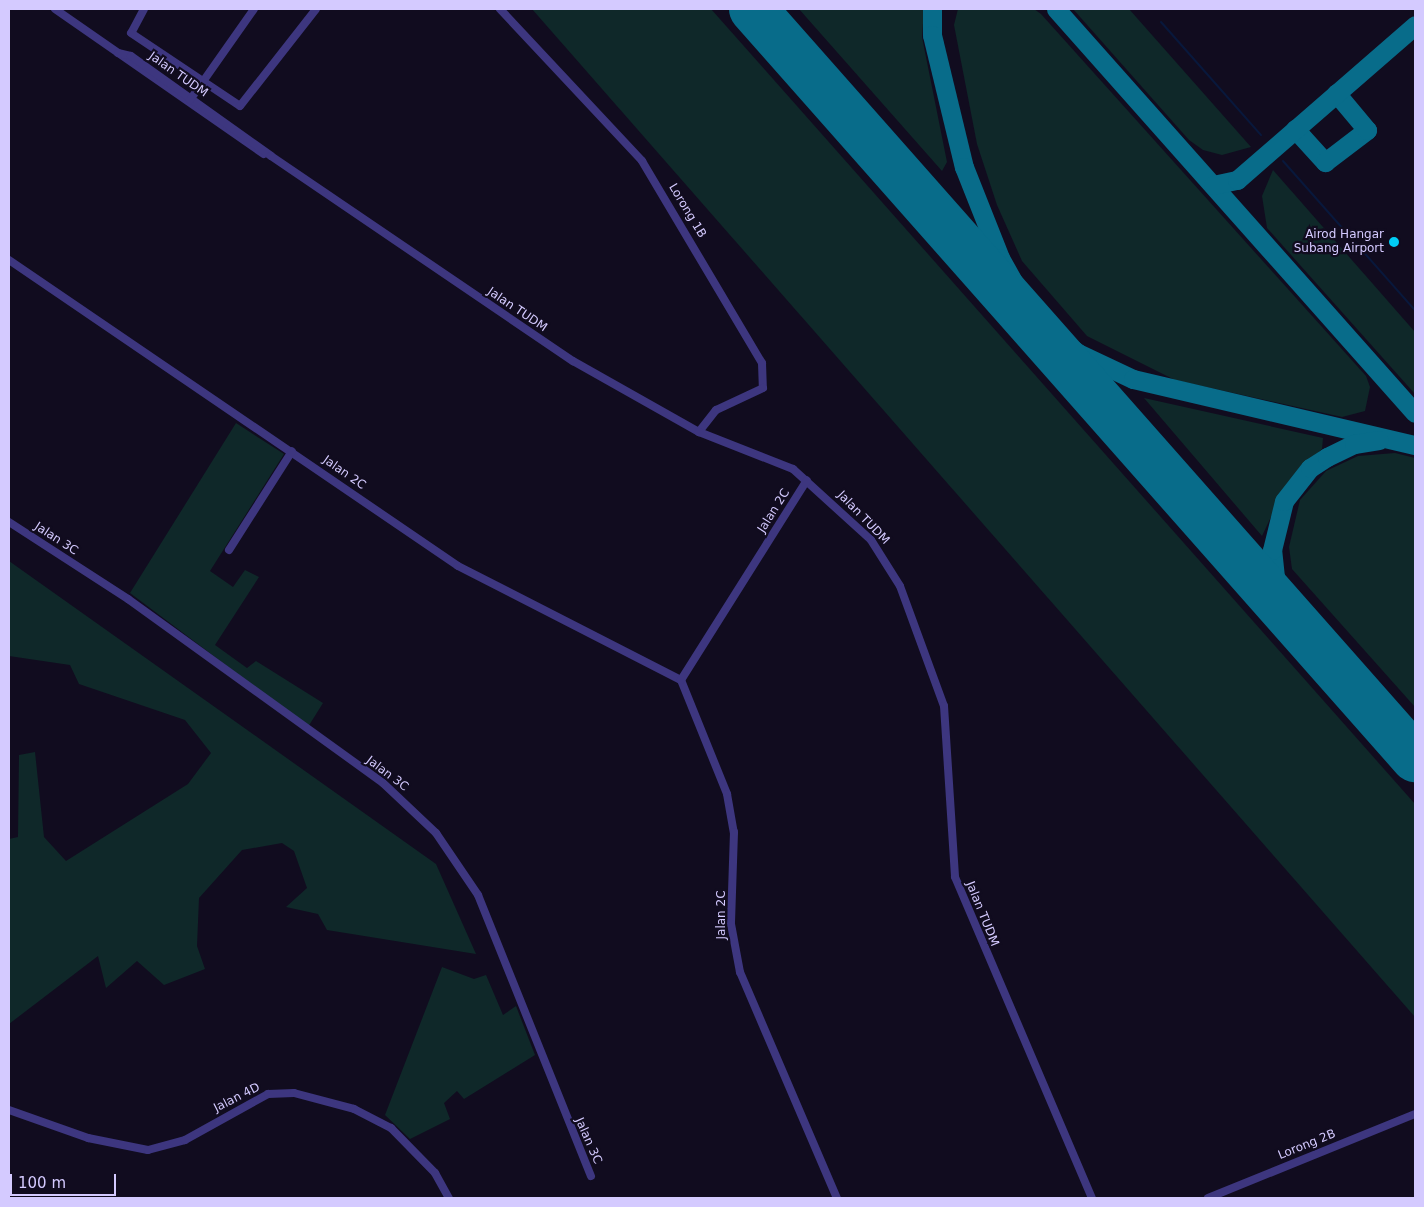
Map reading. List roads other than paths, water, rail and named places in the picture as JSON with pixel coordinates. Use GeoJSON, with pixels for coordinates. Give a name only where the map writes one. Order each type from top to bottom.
{"type":"FeatureCollection","features":[{"type":"Feature","properties":{"kind":"street","name":"Jalan TUDM"},"geometry":{"type":"LineString","coordinates":[[54,9],[573,361],[699,432],[793,470],[807,480],[880,551],[900,586],[925,648],[947,722],[948,821],[955,877],[1092,1198]]}},
{"type":"Feature","properties":{"kind":"street"},"geometry":{"type":"LineString","coordinates":[[144,9],[132,26],[131,33],[203,82],[243,106],[316,9]]}},
{"type":"Feature","properties":{"kind":"street"},"geometry":{"type":"LineString","coordinates":[[189,100],[254,9]]}},
{"type":"Feature","properties":{"kind":"street","name":"Lorong 1B"},"geometry":{"type":"LineString","coordinates":[[500,9],[642,161],[762,363],[763,388],[716,410],[699,432]]}},
{"type":"Feature","properties":{"kind":"street","name":"Jalan 2C"},"geometry":{"type":"LineString","coordinates":[[9,260],[466,571],[681,680],[727,794],[734,832],[731,924],[740,972],[838,1198]]}},
{"type":"Feature","properties":{"kind":"street"},"geometry":{"type":"LineString","coordinates":[[229,550],[292,451]]}},
{"type":"Feature","properties":{"kind":"street","name":"Jalan 2C"},"geometry":{"type":"LineString","coordinates":[[681,680],[807,480]]}},
{"type":"Feature","properties":{"kind":"street","name":"Jalan 3C"},"geometry":{"type":"LineString","coordinates":[[9,522],[128,599],[383,783],[436,833],[478,895],[591,1176]]}},
{"type":"Feature","properties":{"kind":"street","name":"Jalan 4D"},"geometry":{"type":"LineString","coordinates":[[9,1110],[88,1138],[148,1150],[185,1140],[254,1100],[294,1093],[354,1109],[391,1128],[434,1174],[449,1198]]}},
{"type":"Feature","properties":{"kind":"street","name":"Lorong 2B"},"geometry":{"type":"LineString","coordinates":[[1208,1198],[1415,1114]]}},
{"type":"Feature","properties":{"kind":"waterway"},"geometry":{"type":"LineString","coordinates":[[1161,22],[1261,135]]}},
{"type":"Feature","properties":{"kind":"waterway"},"geometry":{"type":"LineString","coordinates":[[1283,161],[1415,310]]}},
{"type":"Feature","properties":{"kind":"place","name":"Airod Hangar Subang Airport"},"geometry":{"type":"Point","coordinates":[1394,242]}}]}
